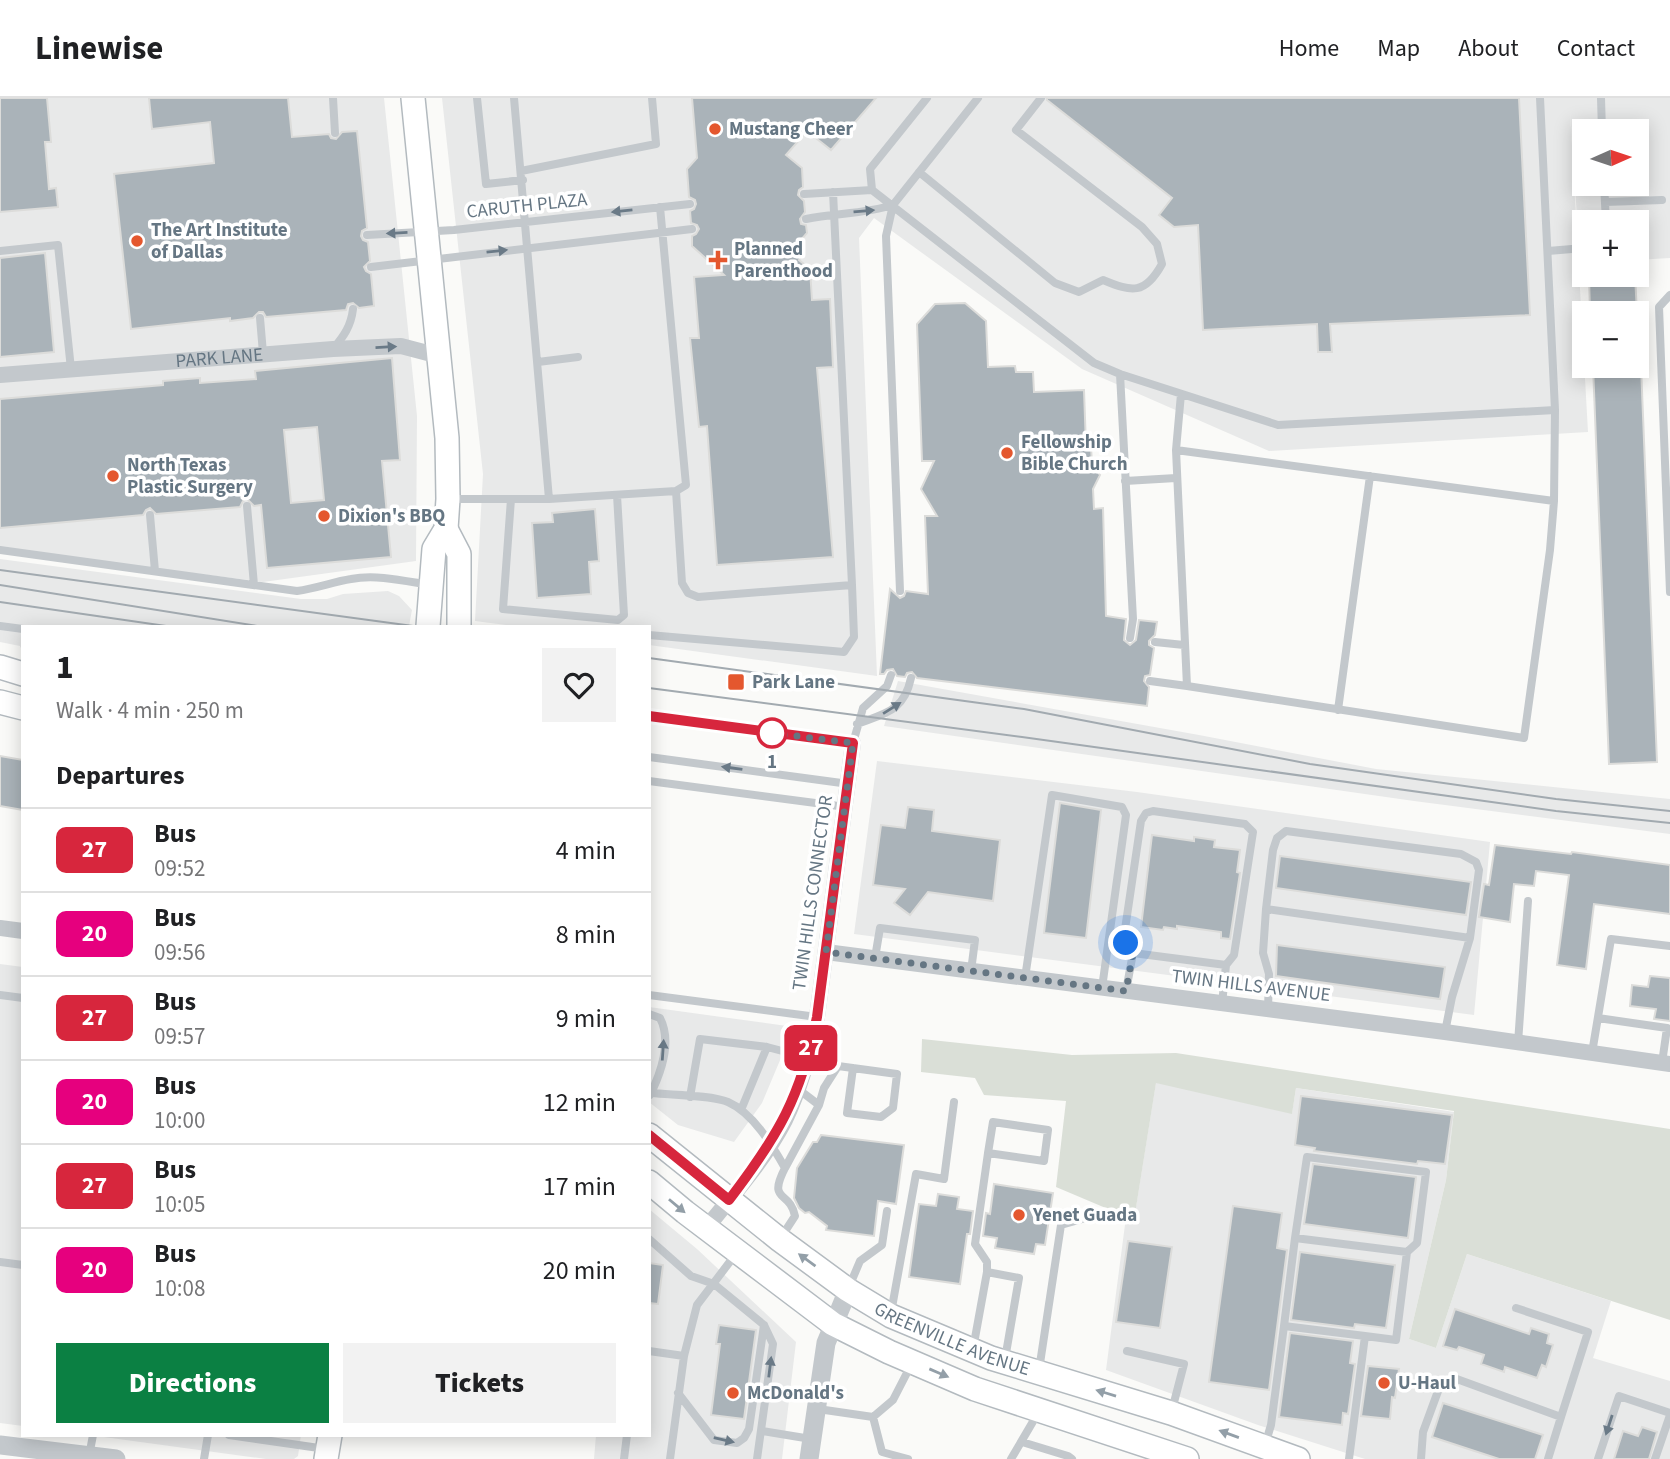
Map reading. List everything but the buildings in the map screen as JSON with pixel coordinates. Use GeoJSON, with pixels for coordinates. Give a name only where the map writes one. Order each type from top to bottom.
{"type":"FeatureCollection","features":[{"type":"Feature","properties":{"kind":"main road"},"geometry":{"type":"LineString","coordinates":[[413,98],[447,438],[446,529],[434,549],[428,625]]}},
{"type":"Feature","properties":{"kind":"main road"},"geometry":{"type":"LineString","coordinates":[[446,529],[459,554],[458,625]]}},
{"type":"Feature","properties":{"kind":"main road"},"geometry":{"type":"LineString","coordinates":[[0,667],[21,673]]}},
{"type":"Feature","properties":{"kind":"main road"},"geometry":{"type":"LineString","coordinates":[[0,702],[21,707]]}},
{"type":"Feature","properties":{"kind":"main road","name":"GREENVILLE AVENUE"},"geometry":{"type":"LineString","coordinates":[[651,1137],[780,1240],[848,1290],[891,1316],[1004,1362],[1171,1413],[1298,1459]]}},
{"type":"Feature","properties":{"kind":"main road","name":"GREENVILLE AVENUE"},"geometry":{"type":"LineString","coordinates":[[651,1184],[833,1324],[975,1389],[1040,1410],[1150,1453],[1186,1459]]}},
{"type":"Feature","properties":{"kind":"main road"},"geometry":{"type":"LineString","coordinates":[[1150,1453],[1171,1413]]}},
{"type":"Feature","properties":{"kind":"street","name":"PARK LANE"},"geometry":{"type":"LineString","coordinates":[[0,375],[263,353],[401,346],[439,356]]}},
{"type":"Feature","properties":{"kind":"street","name":"TWIN HILLS CONNECTOR"},"geometry":{"type":"LineString","coordinates":[[706,1228],[771,1144],[785,1120],[809,1058],[817,1017],[853,743]]}},
{"type":"Feature","properties":{"kind":"street"},"geometry":{"type":"LineString","coordinates":[[0,928],[21,931]]}},
{"type":"Feature","properties":{"kind":"street","name":"TWIN HILLS AVENUE"},"geometry":{"type":"LineString","coordinates":[[826,952],[1666,1063]]}},
{"type":"Feature","properties":{"kind":"street"},"geometry":{"type":"LineString","coordinates":[[809,1459],[826,1343],[848,1290]]}},
{"type":"Feature","properties":{"kind":"street"},"geometry":{"type":"LineString","coordinates":[[0,1445],[34,1454],[116,1459]]}},
{"type":"Feature","properties":{"kind":"lane"},"geometry":{"type":"LineString","coordinates":[[332,98],[335,133]]}},
{"type":"Feature","properties":{"kind":"lane"},"geometry":{"type":"LineString","coordinates":[[477,98],[486,184],[656,144],[652,98]]}},
{"type":"Feature","properties":{"kind":"lane"},"geometry":{"type":"LineString","coordinates":[[514,98],[549,499]]}},
{"type":"Feature","properties":{"kind":"lane"},"geometry":{"type":"LineString","coordinates":[[872,190],[870,169],[927,98]]}},
{"type":"Feature","properties":{"kind":"lane"},"geometry":{"type":"LineString","coordinates":[[900,591],[886,236],[893,205],[978,98]]}},
{"type":"Feature","properties":{"kind":"lane"},"geometry":{"type":"LineString","coordinates":[[919,172],[1055,283],[1079,292],[1102,280],[1128,290],[1144,286],[1155,277],[1162,264],[1157,244],[1142,227],[1016,130],[1041,98]]}},
{"type":"Feature","properties":{"kind":"lane"},"geometry":{"type":"LineString","coordinates":[[1150,681],[1524,738],[1545,596],[1554,502],[1555,410],[1540,98]]}},
{"type":"Feature","properties":{"kind":"lane"},"geometry":{"type":"LineString","coordinates":[[1601,98],[1602,119]]}},
{"type":"Feature","properties":{"kind":"lane"},"geometry":{"type":"LineString","coordinates":[[804,194],[872,190],[1094,363],[1120,374],[1278,425],[1555,410]]}},
{"type":"Feature","properties":{"kind":"lane"},"geometry":{"type":"LineString","coordinates":[[651,635],[844,652],[854,637],[833,192]]}},
{"type":"Feature","properties":{"kind":"lane"},"geometry":{"type":"LineString","coordinates":[[1605,196],[1605,210]]}},
{"type":"Feature","properties":{"kind":"lane"},"geometry":{"type":"LineString","coordinates":[[1605,202],[1662,200]]}},
{"type":"Feature","properties":{"kind":"lane","name":"CARUTH PLAZA"},"geometry":{"type":"LineString","coordinates":[[367,235],[426,232],[690,204]]}},
{"type":"Feature","properties":{"kind":"lane"},"geometry":{"type":"LineString","coordinates":[[806,219],[874,211],[893,205]]}},
{"type":"Feature","properties":{"kind":"lane"},"geometry":{"type":"LineString","coordinates":[[448,499],[549,499],[617,495],[676,491],[686,485],[660,207]]}},
{"type":"Feature","properties":{"kind":"lane"},"geometry":{"type":"LineString","coordinates":[[371,267],[691,229]]}},
{"type":"Feature","properties":{"kind":"lane"},"geometry":{"type":"LineString","coordinates":[[0,251],[58,245],[71,369]]}},
{"type":"Feature","properties":{"kind":"lane"},"geometry":{"type":"LineString","coordinates":[[1548,251],[1572,249]]}},
{"type":"Feature","properties":{"kind":"lane"},"geometry":{"type":"LineString","coordinates":[[1670,295],[1658,307],[1670,592]]}},
{"type":"Feature","properties":{"kind":"lane"},"geometry":{"type":"LineString","coordinates":[[333,349],[352,321],[353,309]]}},
{"type":"Feature","properties":{"kind":"lane"},"geometry":{"type":"LineString","coordinates":[[260,318],[263,353]]}},
{"type":"Feature","properties":{"kind":"lane"},"geometry":{"type":"LineString","coordinates":[[538,362],[578,357]]}},
{"type":"Feature","properties":{"kind":"lane"},"geometry":{"type":"LineString","coordinates":[[1120,374],[1133,619],[1130,638]]}},
{"type":"Feature","properties":{"kind":"lane"},"geometry":{"type":"LineString","coordinates":[[1181,394],[1175,450],[1186,686]]}},
{"type":"Feature","properties":{"kind":"lane"},"geometry":{"type":"LineString","coordinates":[[1175,450],[1554,502]]}},
{"type":"Feature","properties":{"kind":"lane"},"geometry":{"type":"LineString","coordinates":[[1338,710],[1370,476]]}},
{"type":"Feature","properties":{"kind":"lane"},"geometry":{"type":"LineString","coordinates":[[1125,481],[1176,478]]}},
{"type":"Feature","properties":{"kind":"lane"},"geometry":{"type":"LineString","coordinates":[[676,491],[682,583],[688,593],[698,597],[852,585]]}},
{"type":"Feature","properties":{"kind":"lane"},"geometry":{"type":"LineString","coordinates":[[511,499],[503,609],[618,623],[624,615],[617,495]]}},
{"type":"Feature","properties":{"kind":"lane"},"geometry":{"type":"LineString","coordinates":[[247,506],[254,585]]}},
{"type":"Feature","properties":{"kind":"lane"},"geometry":{"type":"LineString","coordinates":[[150,515],[155,571]]}},
{"type":"Feature","properties":{"kind":"lane"},"geometry":{"type":"LineString","coordinates":[[0,550],[297,591],[322,588],[352,578],[379,578],[431,585]]}},
{"type":"Feature","properties":{"kind":"lane"},"geometry":{"type":"LineString","coordinates":[[0,626],[21,629]]}},
{"type":"Feature","properties":{"kind":"lane"},"geometry":{"type":"LineString","coordinates":[[1154,642],[1184,645]]}},
{"type":"Feature","properties":{"kind":"lane"},"geometry":{"type":"LineString","coordinates":[[651,716],[853,743],[863,708],[887,686],[891,675]]}},
{"type":"Feature","properties":{"kind":"lane"},"geometry":{"type":"LineString","coordinates":[[857,724],[894,709],[904,700],[911,678]]}},
{"type":"Feature","properties":{"kind":"lane"},"geometry":{"type":"LineString","coordinates":[[651,757],[849,784]]}},
{"type":"Feature","properties":{"kind":"lane"},"geometry":{"type":"LineString","coordinates":[[651,781],[846,807]]}},
{"type":"Feature","properties":{"kind":"lane"},"geometry":{"type":"LineString","coordinates":[[1025,978],[1052,795],[1122,807],[1126,815],[1102,988]]}},
{"type":"Feature","properties":{"kind":"lane"},"geometry":{"type":"LineString","coordinates":[[1126,991],[1133,953],[1124,936],[1141,821],[1146,813],[1153,811],[1245,824],[1253,832],[1234,955],[1226,965],[1222,1004]]}},
{"type":"Feature","properties":{"kind":"lane"},"geometry":{"type":"LineString","coordinates":[[1268,1010],[1269,974],[1263,953],[1266,909],[1273,850],[1278,838],[1286,831],[1461,854],[1476,862],[1479,870],[1470,938],[1452,997],[1445,1032]]}},
{"type":"Feature","properties":{"kind":"lane"},"geometry":{"type":"LineString","coordinates":[[1518,1042],[1528,901]]}},
{"type":"Feature","properties":{"kind":"lane"},"geometry":{"type":"LineString","coordinates":[[1266,909],[1470,938]]}},
{"type":"Feature","properties":{"kind":"lane"},"geometry":{"type":"LineString","coordinates":[[875,958],[880,928],[975,940],[971,971]]}},
{"type":"Feature","properties":{"kind":"lane"},"geometry":{"type":"LineString","coordinates":[[1592,1053],[1611,939],[1670,946]]}},
{"type":"Feature","properties":{"kind":"lane"},"geometry":{"type":"LineString","coordinates":[[1133,953],[1226,965]]}},
{"type":"Feature","properties":{"kind":"lane"},"geometry":{"type":"LineString","coordinates":[[0,995],[21,998]]}},
{"type":"Feature","properties":{"kind":"lane"},"geometry":{"type":"LineString","coordinates":[[651,995],[817,1017]]}},
{"type":"Feature","properties":{"kind":"lane"},"geometry":{"type":"LineString","coordinates":[[651,1015],[660,1018],[664,1027],[663,1060],[651,1092]]}},
{"type":"Feature","properties":{"kind":"lane"},"geometry":{"type":"LineString","coordinates":[[1598,1018],[1667,1028],[1666,1063]]}},
{"type":"Feature","properties":{"kind":"lane"},"geometry":{"type":"LineString","coordinates":[[690,1097],[700,1039],[767,1047],[809,1058]]}},
{"type":"Feature","properties":{"kind":"lane"},"geometry":{"type":"LineString","coordinates":[[741,1110],[767,1047]]}},
{"type":"Feature","properties":{"kind":"lane"},"geometry":{"type":"LineString","coordinates":[[780,1240],[794,1216],[793,1208],[779,1194],[777,1184],[819,1105],[824,1088],[838,1066],[853,1068],[897,1074],[892,1108],[881,1117],[847,1113],[853,1068]]}},
{"type":"Feature","properties":{"kind":"lane"},"geometry":{"type":"LineString","coordinates":[[798,1089],[819,1105]]}},
{"type":"Feature","properties":{"kind":"lane"},"geometry":{"type":"LineString","coordinates":[[651,1095],[726,1101],[741,1110],[771,1144],[785,1168]]}},
{"type":"Feature","properties":{"kind":"lane"},"geometry":{"type":"LineString","coordinates":[[891,1316],[916,1174],[944,1179],[954,1102]]}},
{"type":"Feature","properties":{"kind":"lane"},"geometry":{"type":"LineString","coordinates":[[972,1350],[987,1272],[987,1262],[975,1244],[988,1153],[993,1122],[1048,1130],[1044,1161],[988,1153]]}},
{"type":"Feature","properties":{"kind":"lane"},"geometry":{"type":"LineString","coordinates":[[1264,1447],[1270,1425],[1307,1157],[1426,1172],[1418,1242],[1407,1252],[1395,1340],[1284,1326]]}},
{"type":"Feature","properties":{"kind":"lane"},"geometry":{"type":"LineString","coordinates":[[848,1290],[860,1261],[882,1245],[887,1211]]}},
{"type":"Feature","properties":{"kind":"lane"},"geometry":{"type":"LineString","coordinates":[[1039,1373],[1061,1225],[1100,1213]]}},
{"type":"Feature","properties":{"kind":"lane"},"geometry":{"type":"LineString","coordinates":[[1295,1238],[1407,1252]]}},
{"type":"Feature","properties":{"kind":"lane"},"geometry":{"type":"LineString","coordinates":[[651,1241],[691,1276],[714,1284],[764,1325],[773,1344],[757,1459]]}},
{"type":"Feature","properties":{"kind":"lane"},"geometry":{"type":"LineString","coordinates":[[670,1459],[684,1356],[697,1305],[737,1252]]}},
{"type":"Feature","properties":{"kind":"lane"},"geometry":{"type":"LineString","coordinates":[[0,1262],[21,1265]]}},
{"type":"Feature","properties":{"kind":"lane"},"geometry":{"type":"LineString","coordinates":[[987,1272],[1019,1278],[1004,1362]]}},
{"type":"Feature","properties":{"kind":"lane"},"geometry":{"type":"LineString","coordinates":[[1516,1308],[1588,1332],[1548,1459]]}},
{"type":"Feature","properties":{"kind":"lane"},"geometry":{"type":"LineString","coordinates":[[678,1393],[715,1440],[737,1443],[744,1438],[749,1429],[764,1325]]}},
{"type":"Feature","properties":{"kind":"lane"},"geometry":{"type":"LineString","coordinates":[[1349,1459],[1365,1336]]}},
{"type":"Feature","properties":{"kind":"lane"},"geometry":{"type":"LineString","coordinates":[[651,1351],[684,1356]]}},
{"type":"Feature","properties":{"kind":"lane"},"geometry":{"type":"LineString","coordinates":[[1127,1351],[1184,1364],[1171,1413]]}},
{"type":"Feature","properties":{"kind":"lane"},"geometry":{"type":"LineString","coordinates":[[816,1408],[873,1417],[893,1400],[912,1362]]}},
{"type":"Feature","properties":{"kind":"lane"},"geometry":{"type":"LineString","coordinates":[[1421,1459],[1423,1432],[1441,1383],[1454,1378],[1561,1417]]}},
{"type":"Feature","properties":{"kind":"lane"},"geometry":{"type":"LineString","coordinates":[[1598,1459],[1619,1396],[1670,1414],[1656,1459]]}},
{"type":"Feature","properties":{"kind":"lane"},"geometry":{"type":"LineString","coordinates":[[1011,1459],[1040,1410]]}},
{"type":"Feature","properties":{"kind":"lane"},"geometry":{"type":"LineString","coordinates":[[873,1417],[882,1452],[908,1459]]}},
{"type":"Feature","properties":{"kind":"lane"},"geometry":{"type":"LineString","coordinates":[[762,1431],[811,1439]]}},
{"type":"Feature","properties":{"kind":"lane"},"geometry":{"type":"LineString","coordinates":[[89,1457],[93,1437]]}},
{"type":"Feature","properties":{"kind":"lane"},"geometry":{"type":"LineString","coordinates":[[204,1459],[208,1437]]}},
{"type":"Feature","properties":{"kind":"lane"},"geometry":{"type":"LineString","coordinates":[[244,1437],[328,1448]]}},
{"type":"Feature","properties":{"kind":"lane"},"geometry":{"type":"LineString","coordinates":[[624,1459],[627,1437]]}},
{"type":"Feature","properties":{"kind":"lane"},"geometry":{"type":"LineString","coordinates":[[1021,1441],[1072,1459]]}},
{"type":"Feature","properties":{"kind":"shaded area"},"geometry":{"type":"Polygon","coordinates":[[[0,98],[384,98],[417,416],[416,561],[263,582],[0,549],[0,98]]]}},
{"type":"Feature","properties":{"kind":"shaded area"},"geometry":{"type":"Polygon","coordinates":[[[442,98],[1670,98],[1670,258],[1649,259],[1649,210],[1577,210],[1576,196],[1649,196],[1649,119],[1572,119],[1572,141],[1570,110],[1572,196],[1575,196],[1576,210],[1572,210],[1572,287],[1580,287],[1581,301],[1572,301],[1572,378],[1585,378],[1588,432],[1269,451],[1082,369],[874,218],[859,238],[877,676],[651,645],[651,625],[505,625],[475,621],[483,474],[442,98]]]}},
{"type":"Feature","properties":{"kind":"shaded area"},"geometry":{"type":"Polygon","coordinates":[[[0,559],[301,599],[327,599],[343,594],[388,591],[399,596],[412,610],[409,625],[21,625],[21,648],[0,642],[0,559]]]}},
{"type":"Feature","properties":{"kind":"shaded area"},"geometry":{"type":"Polygon","coordinates":[[[898,681],[1376,769],[1670,799],[1670,834],[1414,801],[884,726],[898,681]]]}},
{"type":"Feature","properties":{"kind":"shaded area"},"geometry":{"type":"Polygon","coordinates":[[[877,761],[1137,792],[1490,842],[1474,1015],[854,934],[877,761]]]}},
{"type":"Feature","properties":{"kind":"shaded area"},"geometry":{"type":"Polygon","coordinates":[[[0,964],[21,967],[21,1426],[0,1423],[0,964]]]}},
{"type":"Feature","properties":{"kind":"shaded area"},"geometry":{"type":"Polygon","coordinates":[[[651,1007],[794,1027],[762,1103],[734,1142],[678,1125],[651,1104],[651,1007]]]}},
{"type":"Feature","properties":{"kind":"shaded area"},"geometry":{"type":"Polygon","coordinates":[[[922,1039],[1072,1055],[1176,1053],[1670,1129],[1670,1320],[1467,1254],[1436,1348],[1409,1339],[1446,1180],[1454,1111],[1296,1088],[1292,1114],[1156,1083],[1134,1220],[1056,1187],[1066,1101],[984,1095],[975,1078],[921,1072],[922,1039]]]}},
{"type":"Feature","properties":{"kind":"shaded area"},"geometry":{"type":"Polygon","coordinates":[[[1156,1082],[1292,1113],[1296,1088],[1454,1112],[1446,1180],[1409,1339],[1436,1348],[1467,1254],[1611,1301],[1593,1358],[1670,1381],[1670,1459],[1365,1459],[1258,1425],[1106,1370],[1126,1217],[1134,1219],[1156,1082]]]}},
{"type":"Feature","properties":{"kind":"shaded area"},"geometry":{"type":"Polygon","coordinates":[[[651,1211],[697,1249],[796,1342],[782,1459],[594,1459],[596,1437],[651,1437],[651,1211]]]}},
{"type":"Feature","properties":{"kind":"shaded area"},"geometry":{"type":"Polygon","coordinates":[[[104,1437],[301,1437],[298,1456],[294,1459],[266,1459],[104,1437]]]}},
{"type":"Feature","properties":{"kind":"tram line"},"geometry":{"type":"LineString","coordinates":[[0,570],[406,625]]}},
{"type":"Feature","properties":{"kind":"tram line"},"geometry":{"type":"LineString","coordinates":[[0,585],[251,625]]}},
{"type":"Feature","properties":{"kind":"tram line"},"geometry":{"type":"LineString","coordinates":[[0,602],[159,625]]}},
{"type":"Feature","properties":{"kind":"tram line"},"geometry":{"type":"LineString","coordinates":[[651,658],[1024,709],[1310,764],[1556,799],[1670,811]]}},
{"type":"Feature","properties":{"kind":"tram line"},"geometry":{"type":"LineString","coordinates":[[651,688],[1556,811],[1670,823]]}},
{"type":"Feature","properties":{"kind":"bus line","name":"27"},"geometry":{"type":"LineString","coordinates":[[651,716],[853,743],[817,1017],[809,1058],[785,1120],[771,1144],[729,1200],[651,1137]]}},
{"type":"Feature","properties":{"kind":"place","name":"Mustang Cheer"},"geometry":{"type":"Point","coordinates":[715,129]}},
{"type":"Feature","properties":{"kind":"place","name":"The Art Institute of Dallas"},"geometry":{"type":"Point","coordinates":[137,241]}},
{"type":"Feature","properties":{"kind":"place","name":"Planned Parenthood"},"geometry":{"type":"Point","coordinates":[718,260]}},
{"type":"Feature","properties":{"kind":"place","name":"Fellowship Bible Church"},"geometry":{"type":"Point","coordinates":[1007,453]}},
{"type":"Feature","properties":{"kind":"place","name":"North Texas Plastic Surgery"},"geometry":{"type":"Point","coordinates":[113,476]}},
{"type":"Feature","properties":{"kind":"place","name":"Dixion's BBQ"},"geometry":{"type":"Point","coordinates":[324,516]}},
{"type":"Feature","properties":{"kind":"place","name":"Park Lane"},"geometry":{"type":"Point","coordinates":[736,682]}},
{"type":"Feature","properties":{"kind":"place","name":"1"},"geometry":{"type":"Point","coordinates":[772,733]}},
{"type":"Feature","properties":{"kind":"place","name":"Yenet Guada"},"geometry":{"type":"Point","coordinates":[1019,1215]}},
{"type":"Feature","properties":{"kind":"place","name":"U-Haul"},"geometry":{"type":"Point","coordinates":[1384,1383]}},
{"type":"Feature","properties":{"kind":"place","name":"McDonald's"},"geometry":{"type":"Point","coordinates":[733,1393]}},
{"type":"Feature","properties":{"kind":"route"},"geometry":{"type":"LineString","coordinates":[[772,733],[853,743],[826,952],[1126,991],[1133,953],[1126,943]]}}]}
